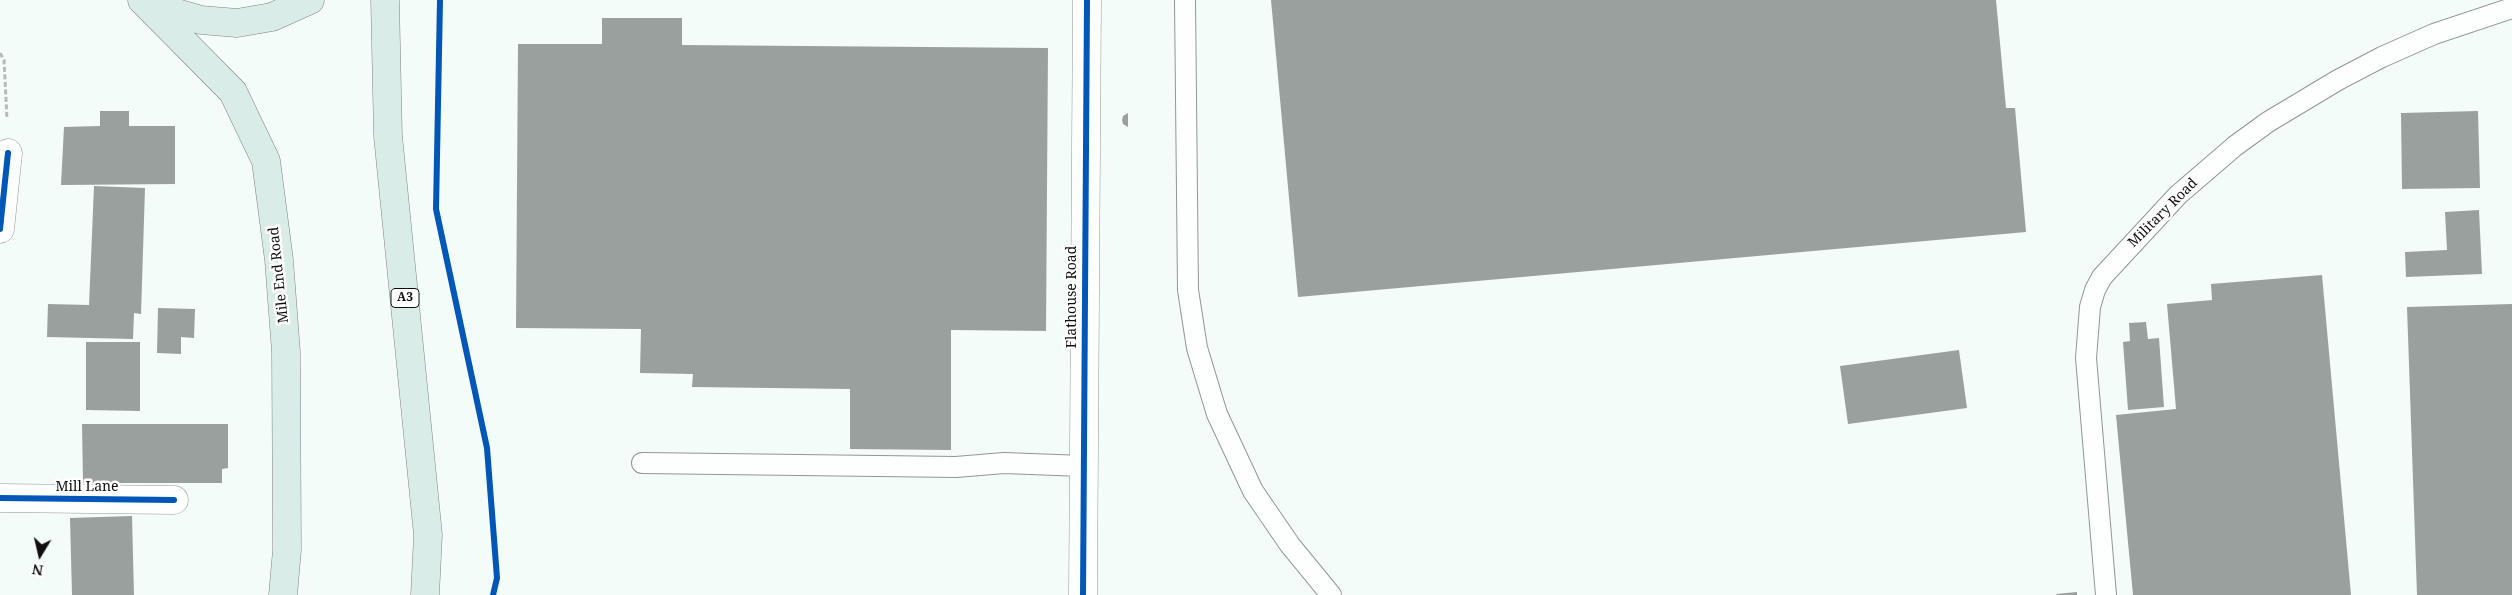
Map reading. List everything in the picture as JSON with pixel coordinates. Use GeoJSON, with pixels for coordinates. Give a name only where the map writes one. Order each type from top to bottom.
{"type":"FeatureCollection","features":[{"type":"Feature","properties":{"kind":"main road","name":"Mile End Road"},"geometry":{"type":"LineString","coordinates":[[142,0],[233,92],[266,161],[278,260],[286,352],[287,550],[283,595]]}},
{"type":"Feature","properties":{"kind":"main road"},"geometry":{"type":"LineString","coordinates":[[147,0],[166,10],[201,20],[236,23],[272,17],[310,0]]}},
{"type":"Feature","properties":{"kind":"main road","name":"A3"},"geometry":{"type":"LineString","coordinates":[[385,0],[388,136],[428,536],[425,595]]}},
{"type":"Feature","properties":{"kind":"street","name":"Flathouse Road"},"geometry":{"type":"LineString","coordinates":[[1083,595],[1087,0]]}},
{"type":"Feature","properties":{"kind":"street"},"geometry":{"type":"LineString","coordinates":[[0,229],[8,153]]}},
{"type":"Feature","properties":{"kind":"street","name":"Mill Lane"},"geometry":{"type":"LineString","coordinates":[[0,498],[174,500]]}},
{"type":"Feature","properties":{"kind":"lane"},"geometry":{"type":"LineString","coordinates":[[1185,0],[1188,290],[1197,348],[1217,414],[1253,491],[1290,545],[1331,595]]}},
{"type":"Feature","properties":{"kind":"lane","name":"Military Road"},"geometry":{"type":"LineString","coordinates":[[2106,595],[2086,348],[2090,307],[2095,290],[2102,277],[2178,195],[2235,146],[2268,122],[2346,75],[2382,57],[2434,34],[2512,8]]}},
{"type":"Feature","properties":{"kind":"lane"},"geometry":{"type":"LineString","coordinates":[[642,463],[956,466],[1004,463],[1084,466]]}},
{"type":"Feature","properties":{"kind":"path"},"geometry":{"type":"LineString","coordinates":[[0,53],[4,60],[8,153]]}},
{"type":"Feature","properties":{"kind":"building"},"geometry":{"type":"Polygon","coordinates":[[[1271,0],[1996,0],[2006,108],[2015,108],[2026,232],[1298,297],[1271,0]]]}},
{"type":"Feature","properties":{"kind":"building"},"geometry":{"type":"Polygon","coordinates":[[[602,18],[682,18],[682,45],[1048,48],[1046,331],[951,330],[951,450],[850,449],[850,389],[692,387],[693,374],[640,373],[641,329],[516,328],[518,44],[602,44],[602,18]]]}},
{"type":"Feature","properties":{"kind":"building"},"geometry":{"type":"Polygon","coordinates":[[[100,111],[129,111],[129,126],[175,126],[175,184],[61,185],[64,127],[100,126],[100,111]]]}},
{"type":"Feature","properties":{"kind":"building"},"geometry":{"type":"Polygon","coordinates":[[[2478,111],[2480,188],[2402,189],[2401,113],[2478,111]]]}},
{"type":"Feature","properties":{"kind":"building"},"geometry":{"type":"Polygon","coordinates":[[[1128,113],[1128,127],[1123,124],[1122,120],[1123,116],[1128,113]]]}},
{"type":"Feature","properties":{"kind":"building"},"geometry":{"type":"Polygon","coordinates":[[[94,186],[145,188],[141,314],[134,313],[133,339],[47,337],[48,304],[89,305],[94,186]]]}},
{"type":"Feature","properties":{"kind":"building"},"geometry":{"type":"Polygon","coordinates":[[[2479,210],[2482,274],[2406,277],[2405,252],[2447,250],[2445,212],[2479,210]]]}},
{"type":"Feature","properties":{"kind":"building"},"geometry":{"type":"Polygon","coordinates":[[[2322,275],[2351,595],[2133,595],[2116,415],[2176,409],[2167,304],[2212,300],[2211,284],[2322,275]]]}},
{"type":"Feature","properties":{"kind":"building"},"geometry":{"type":"Polygon","coordinates":[[[2512,304],[2512,595],[2417,595],[2407,307],[2512,304]]]}},
{"type":"Feature","properties":{"kind":"building"},"geometry":{"type":"Polygon","coordinates":[[[158,308],[195,309],[194,338],[181,337],[181,354],[157,353],[158,308]]]}},
{"type":"Feature","properties":{"kind":"building"},"geometry":{"type":"Polygon","coordinates":[[[2146,322],[2148,339],[2159,338],[2164,407],[2128,410],[2123,342],[2130,341],[2129,323],[2146,322]]]}},
{"type":"Feature","properties":{"kind":"building"},"geometry":{"type":"Polygon","coordinates":[[[86,342],[140,342],[140,411],[86,410],[86,342]]]}},
{"type":"Feature","properties":{"kind":"building"},"geometry":{"type":"Polygon","coordinates":[[[1959,350],[1967,408],[1848,424],[1840,366],[1959,350]]]}},
{"type":"Feature","properties":{"kind":"building"},"geometry":{"type":"Polygon","coordinates":[[[82,424],[228,424],[228,468],[222,469],[222,483],[83,483],[82,424]]]}},
{"type":"Feature","properties":{"kind":"building"},"geometry":{"type":"Polygon","coordinates":[[[132,516],[134,595],[72,595],[70,518],[132,516]]]}},
{"type":"Feature","properties":{"kind":"building"},"geometry":{"type":"Polygon","coordinates":[[[2077,592],[2077,595],[2056,594],[2077,592]]]}},
{"type":"Feature","properties":{"kind":"cycle path"},"geometry":{"type":"LineString","coordinates":[[440,0],[436,209],[487,448],[497,578],[493,595]]}},
{"type":"Feature","properties":{"kind":"cycle path"},"geometry":{"type":"LineString","coordinates":[[1083,595],[1087,0]]}},
{"type":"Feature","properties":{"kind":"cycle path"},"geometry":{"type":"LineString","coordinates":[[0,229],[8,153]]}},
{"type":"Feature","properties":{"kind":"cycle path"},"geometry":{"type":"LineString","coordinates":[[0,498],[174,500]]}}]}
